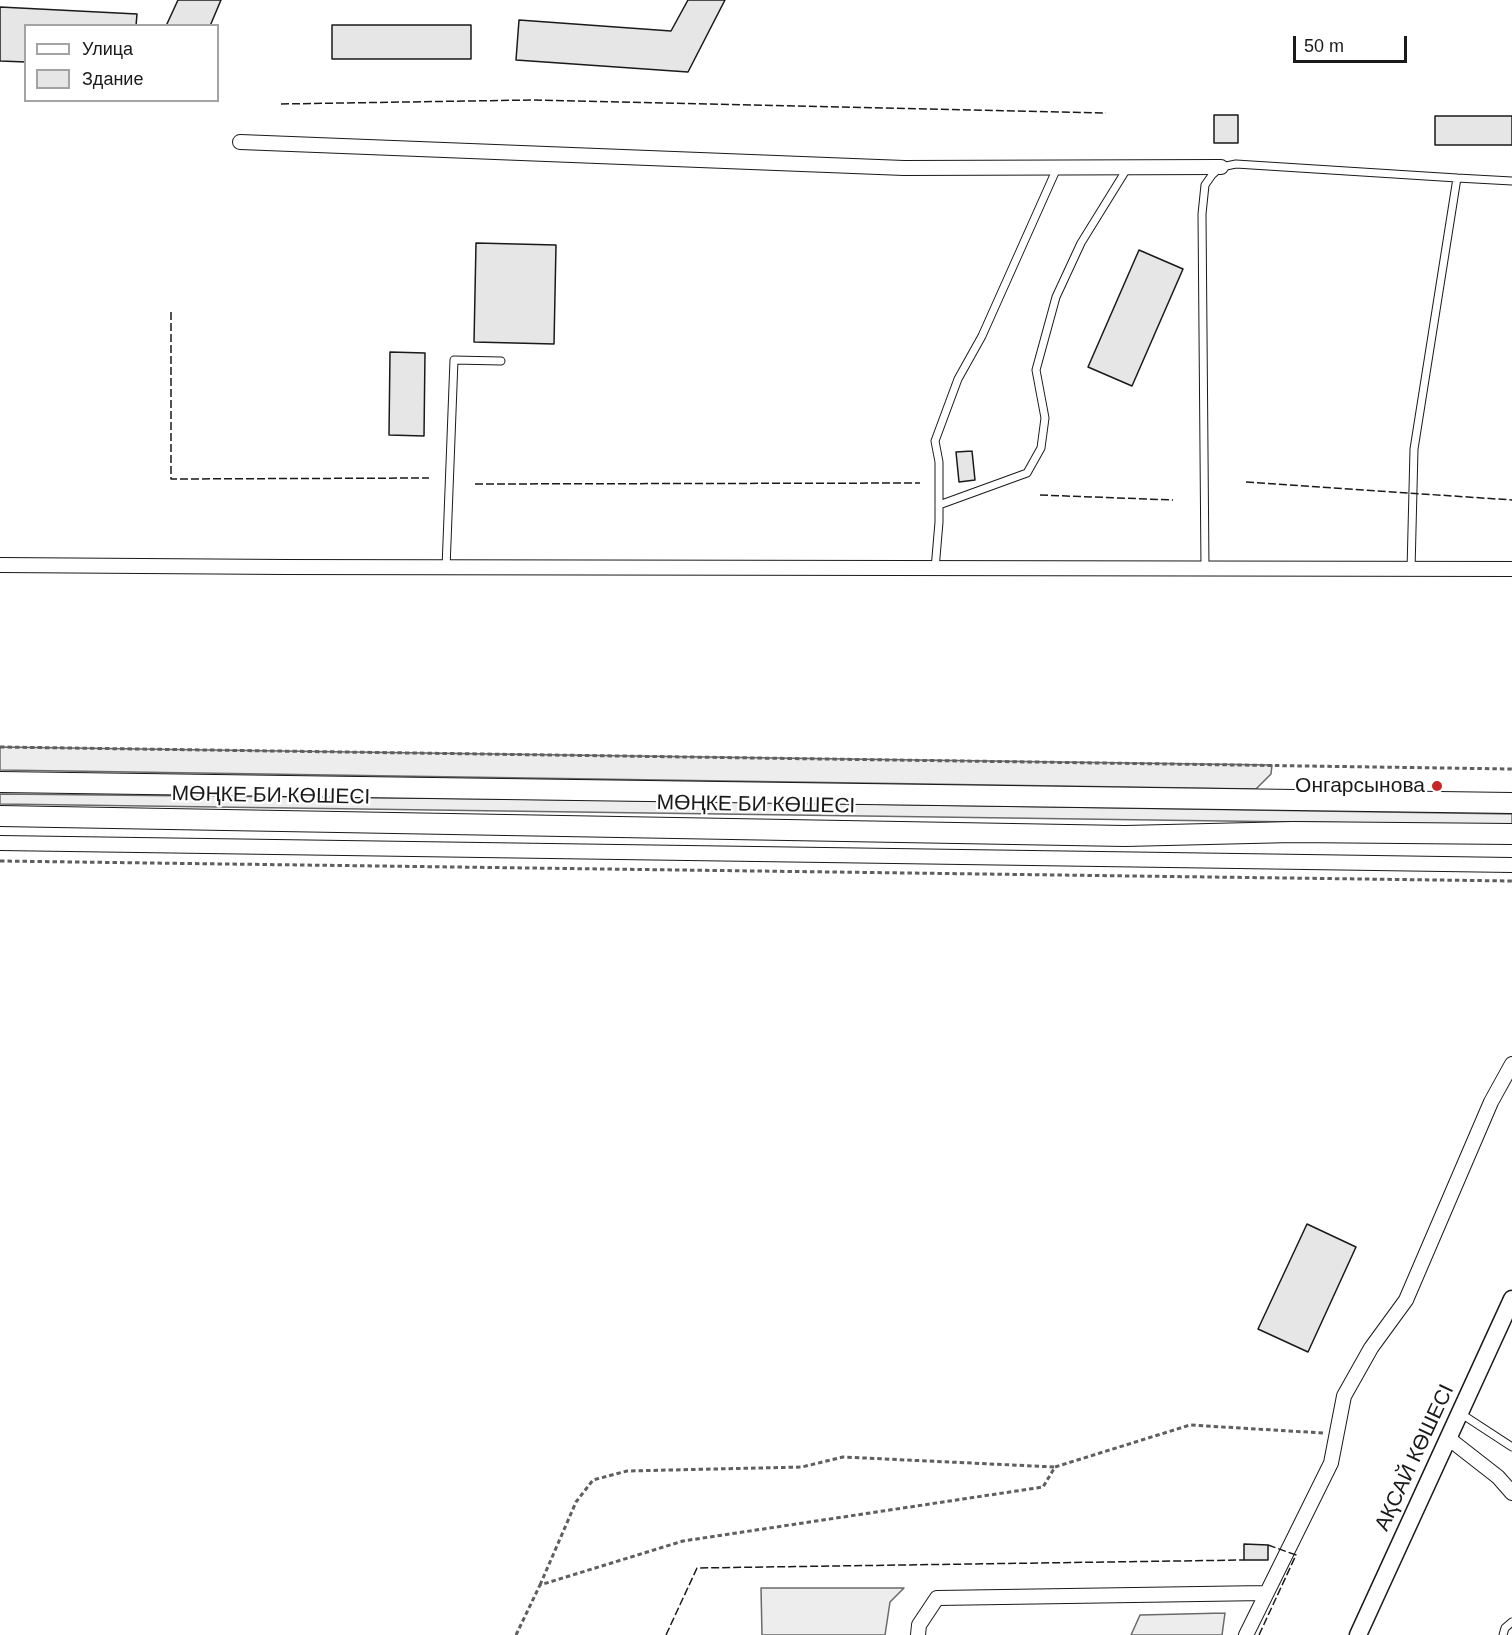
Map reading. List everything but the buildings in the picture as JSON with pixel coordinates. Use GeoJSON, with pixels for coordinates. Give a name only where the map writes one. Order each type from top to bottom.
{"type":"FeatureCollection","features":[{"type":"Feature","properties":{"kind":"main road","name":"МӨҢКЕ БИ КӨШЕСІ"},"geometry":{"type":"LineString","coordinates":[[0,782],[1512,803]]}},
{"type":"Feature","properties":{"kind":"main road","name":"МӨҢКЕ БИ КӨШЕСІ"},"geometry":{"type":"LineString","coordinates":[[0,816],[1125,836],[1293,832],[1512,834]]}},
{"type":"Feature","properties":{"kind":"street"},"geometry":{"type":"LineString","coordinates":[[240,142],[904,168],[1221,167]]}},
{"type":"Feature","properties":{"kind":"street"},"geometry":{"type":"LineString","coordinates":[[0,565],[446,568],[1512,569]]}},
{"type":"Feature","properties":{"kind":"street"},"geometry":{"type":"LineString","coordinates":[[0,843],[1512,865]]}},
{"type":"Feature","properties":{"kind":"street"},"geometry":{"type":"LineString","coordinates":[[1246,1635],[1331,1463],[1344,1396],[1371,1348],[1406,1300],[1491,1102],[1512,1064]]}},
{"type":"Feature","properties":{"kind":"street","name":"АҚСАЙ КӨШЕСІ"},"geometry":{"type":"LineString","coordinates":[[1358,1635],[1512,1299]]}},
{"type":"Feature","properties":{"kind":"street"},"geometry":{"type":"LineString","coordinates":[[1448,1438],[1498,1477],[1512,1493]]}},
{"type":"Feature","properties":{"kind":"street"},"geometry":{"type":"LineString","coordinates":[[918,1635],[919,1625],[937,1598],[1265,1593]]}},
{"type":"Feature","properties":{"kind":"lane"},"geometry":{"type":"LineString","coordinates":[[1205,569],[1202,214],[1205,185],[1212,175],[1221,167],[1236,164],[1512,181]]}},
{"type":"Feature","properties":{"kind":"lane"},"geometry":{"type":"LineString","coordinates":[[939,505],[1027,473],[1041,448],[1044,418],[1036,370],[1056,297],[1081,243],[1128,167]]}},
{"type":"Feature","properties":{"kind":"lane"},"geometry":{"type":"LineString","coordinates":[[935,569],[939,462],[935,441],[958,379],[982,336],[1057,168]]}},
{"type":"Feature","properties":{"kind":"lane"},"geometry":{"type":"LineString","coordinates":[[1411,570],[1414,449],[1458,178]]}},
{"type":"Feature","properties":{"kind":"lane"},"geometry":{"type":"LineString","coordinates":[[446,568],[454,360],[501,361]]}},
{"type":"Feature","properties":{"kind":"lane"},"geometry":{"type":"LineString","coordinates":[[1460,1413],[1512,1447]]}},
{"type":"Feature","properties":{"kind":"lane"},"geometry":{"type":"LineString","coordinates":[[1503,1635],[1512,1622]]}},
{"type":"Feature","properties":{"kind":"path"},"geometry":{"type":"LineString","coordinates":[[0,747],[1512,769]]}},
{"type":"Feature","properties":{"kind":"path"},"geometry":{"type":"LineString","coordinates":[[0,861],[1512,881]]}},
{"type":"Feature","properties":{"kind":"path"},"geometry":{"type":"LineString","coordinates":[[516,1635],[576,1502],[593,1480],[627,1471],[802,1467],[843,1457],[1055,1467],[1190,1425],[1337,1434]]}},
{"type":"Feature","properties":{"kind":"path"},"geometry":{"type":"LineString","coordinates":[[540,1585],[683,1541],[1042,1487],[1055,1467]]}},
{"type":"Feature","properties":{"kind":"shaded area"},"geometry":{"type":"Polygon","coordinates":[[[0,747],[1272,765],[1271,774],[1256,789],[0,770],[0,747]]]}},
{"type":"Feature","properties":{"kind":"shaded area"},"geometry":{"type":"Polygon","coordinates":[[[0,794],[601,800],[1512,814],[1512,825],[0,804],[0,794]]]}},
{"type":"Feature","properties":{"kind":"shaded area"},"geometry":{"type":"Polygon","coordinates":[[[761,1588],[904,1588],[890,1602],[885,1635],[762,1635],[761,1588]]]}},
{"type":"Feature","properties":{"kind":"shaded area"},"geometry":{"type":"Polygon","coordinates":[[[1225,1613],[1222,1635],[1131,1635],[1140,1615],[1225,1613]]]}},
{"type":"Feature","properties":{"kind":"fence"},"geometry":{"type":"LineString","coordinates":[[281,104],[531,100],[1106,113]]}},
{"type":"Feature","properties":{"kind":"fence"},"geometry":{"type":"LineString","coordinates":[[171,312],[171,479],[429,478]]}},
{"type":"Feature","properties":{"kind":"fence"},"geometry":{"type":"LineString","coordinates":[[1246,482],[1512,500]]}},
{"type":"Feature","properties":{"kind":"fence"},"geometry":{"type":"LineString","coordinates":[[475,484],[920,483]]}},
{"type":"Feature","properties":{"kind":"fence"},"geometry":{"type":"LineString","coordinates":[[1040,495],[1173,500]]}},
{"type":"Feature","properties":{"kind":"fence"},"geometry":{"type":"LineString","coordinates":[[1259,1635],[1296,1555],[1268,1545]]}},
{"type":"Feature","properties":{"kind":"fence"},"geometry":{"type":"LineString","coordinates":[[666,1635],[697,1568],[1244,1560]]}},
{"type":"Feature","properties":{"kind":"place","name":"Онгарсынова"},"geometry":{"type":"Point","coordinates":[1437,786]}}]}
